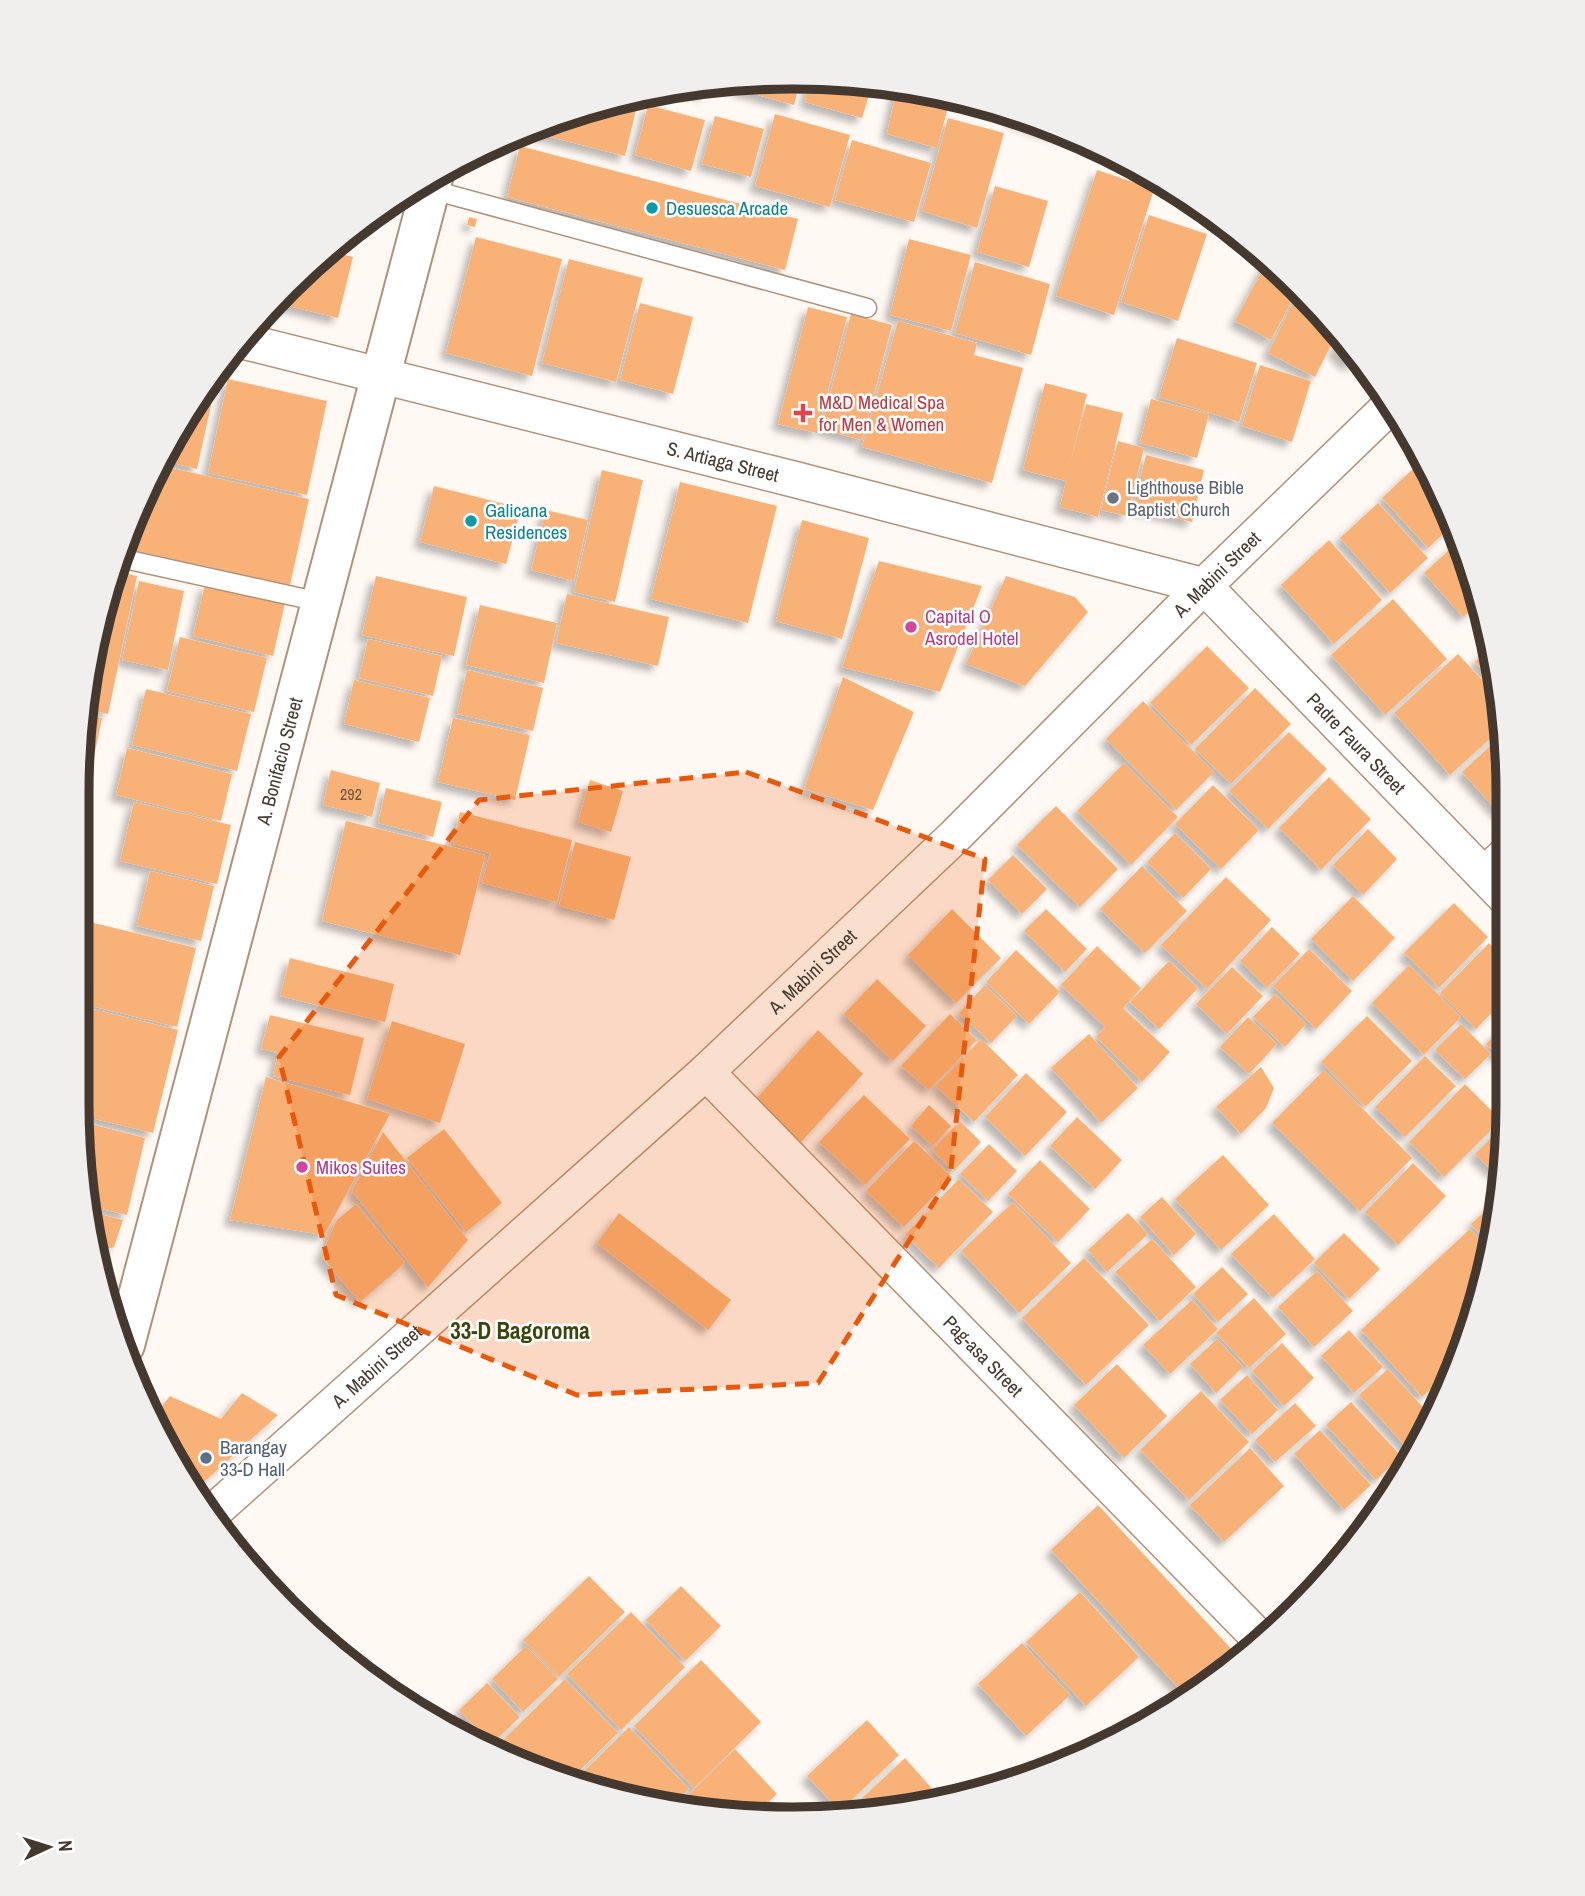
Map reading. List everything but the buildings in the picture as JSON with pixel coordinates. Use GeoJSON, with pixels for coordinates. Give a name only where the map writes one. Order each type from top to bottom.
{"type":"FeatureCollection","features":[{"type":"Feature","properties":{"kind":"street","name":"A. Bonifacio Street"},"geometry":{"type":"LineString","coordinates":[[128,1333],[429,191]]}},
{"type":"Feature","properties":{"kind":"street","name":"S. Artiaga Street"},"geometry":{"type":"LineString","coordinates":[[252,343],[1204,586]]}},
{"type":"Feature","properties":{"kind":"street","name":"A. Mabini Street"},"geometry":{"type":"LineString","coordinates":[[218,1508],[706,1072],[954,836],[1204,586],[1384,412]]}},
{"type":"Feature","properties":{"kind":"street","name":"Padre Faura Street"},"geometry":{"type":"LineString","coordinates":[[1204,586],[1496,864]]}},
{"type":"Feature","properties":{"kind":"street","name":"Pag-asa Street"},"geometry":{"type":"LineString","coordinates":[[706,1072],[1254,1633]]}},
{"type":"Feature","properties":{"kind":"lane"},"geometry":{"type":"LineString","coordinates":[[438,185],[867,308]]}},
{"type":"Feature","properties":{"kind":"lane"},"geometry":{"type":"LineString","coordinates":[[129,560],[320,602]]}},
{"type":"Feature","properties":{"kind":"highlighted area"},"geometry":{"type":"Polygon","coordinates":[[[746,772],[985,859],[950,1177],[818,1383],[577,1395],[336,1295],[279,1057],[479,800],[746,772]]]}},
{"type":"Feature","properties":{"kind":"place","name":"Desuesca Arcade"},"geometry":{"type":"Point","coordinates":[652,208]}},
{"type":"Feature","properties":{"kind":"place","name":"M&D Medical Spa for Men & Women"},"geometry":{"type":"Point","coordinates":[803,413]}},
{"type":"Feature","properties":{"kind":"place","name":"Lighthouse Bible Baptist Church"},"geometry":{"type":"Point","coordinates":[1113,498]}},
{"type":"Feature","properties":{"kind":"place","name":"Galicana Residences"},"geometry":{"type":"Point","coordinates":[471,521]}},
{"type":"Feature","properties":{"kind":"place","name":"Capital O Asrodel Hotel"},"geometry":{"type":"Point","coordinates":[911,627]}},
{"type":"Feature","properties":{"kind":"place","name":"Mikos Suites"},"geometry":{"type":"Point","coordinates":[302,1167]}},
{"type":"Feature","properties":{"kind":"place","name":"Barangay 33-D Hall"},"geometry":{"type":"Point","coordinates":[206,1458]}},
{"type":"Feature","properties":{"kind":"district","name":"33-D Bagoroma"},"geometry":{"type":"Point","coordinates":[520,1331]}}]}
